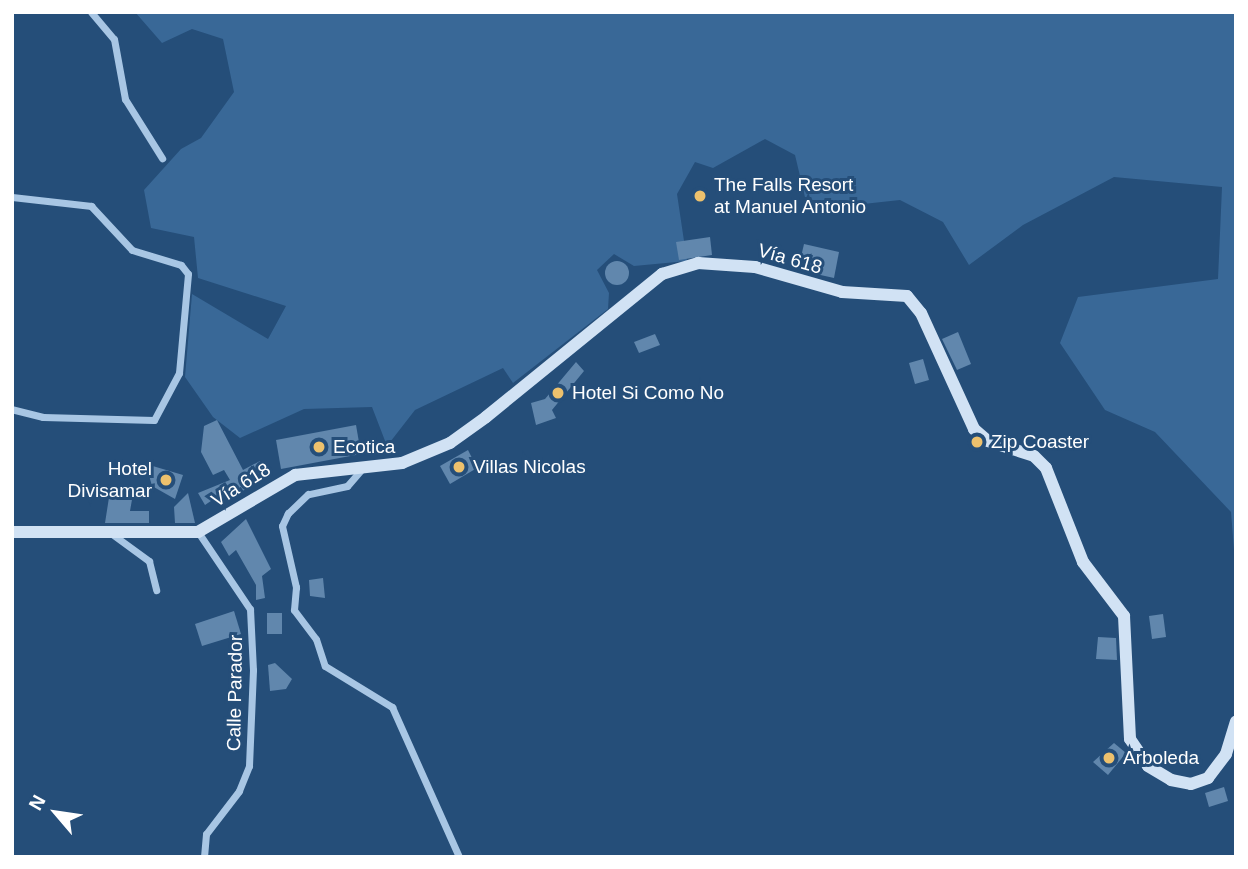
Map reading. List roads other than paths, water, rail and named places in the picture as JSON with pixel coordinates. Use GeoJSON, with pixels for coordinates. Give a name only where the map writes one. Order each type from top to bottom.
{"type":"FeatureCollection","features":[{"type":"Feature","properties":{"kind":"street"},"geometry":{"type":"LineString","coordinates":[[91,12],[114,39],[125,99],[162,158]]}},
{"type":"Feature","properties":{"kind":"street"},"geometry":{"type":"LineString","coordinates":[[12,197],[91,206],[132,250],[181,265],[188,274],[179,373],[154,420],[43,417],[12,409]]}},
{"type":"Feature","properties":{"kind":"street","name":"Vía 618"},"geometry":{"type":"LineString","coordinates":[[12,532],[198,532],[295,475],[361,470],[402,463],[450,443],[662,274],[698,263],[732,264],[842,292],[902,293],[921,313],[974,429],[988,441],[1034,456],[1046,468],[1083,562],[1124,616],[1130,739],[1135,752],[1171,780],[1191,784],[1218,769],[1236,722]]}},
{"type":"Feature","properties":{"kind":"street"},"geometry":{"type":"LineString","coordinates":[[361,470],[347,486],[308,494],[288,513],[282,526],[296,587],[294,610],[316,639],[325,666],[392,707],[459,857]]}},
{"type":"Feature","properties":{"kind":"street"},"geometry":{"type":"LineString","coordinates":[[108,531],[149,561],[156,590]]}},
{"type":"Feature","properties":{"kind":"street","name":"Calle Parador"},"geometry":{"type":"LineString","coordinates":[[198,532],[250,609],[253,670],[249,766],[239,791],[206,834],[204,857]]}},
{"type":"Feature","properties":{"kind":"place","name":"The Falls Resort at Manuel Antonio"},"geometry":{"type":"Point","coordinates":[700,196]}},
{"type":"Feature","properties":{"kind":"place","name":"Hotel Si Como No"},"geometry":{"type":"Point","coordinates":[558,393]}},
{"type":"Feature","properties":{"kind":"place","name":"Zip Coaster"},"geometry":{"type":"Point","coordinates":[977,442]}},
{"type":"Feature","properties":{"kind":"place","name":"Ecotica"},"geometry":{"type":"Point","coordinates":[319,447]}},
{"type":"Feature","properties":{"kind":"place","name":"Villas Nicolas"},"geometry":{"type":"Point","coordinates":[459,467]}},
{"type":"Feature","properties":{"kind":"place","name":"Hotel Divisamar"},"geometry":{"type":"Point","coordinates":[166,480]}},
{"type":"Feature","properties":{"kind":"place","name":"Arboleda"},"geometry":{"type":"Point","coordinates":[1109,758]}}]}
